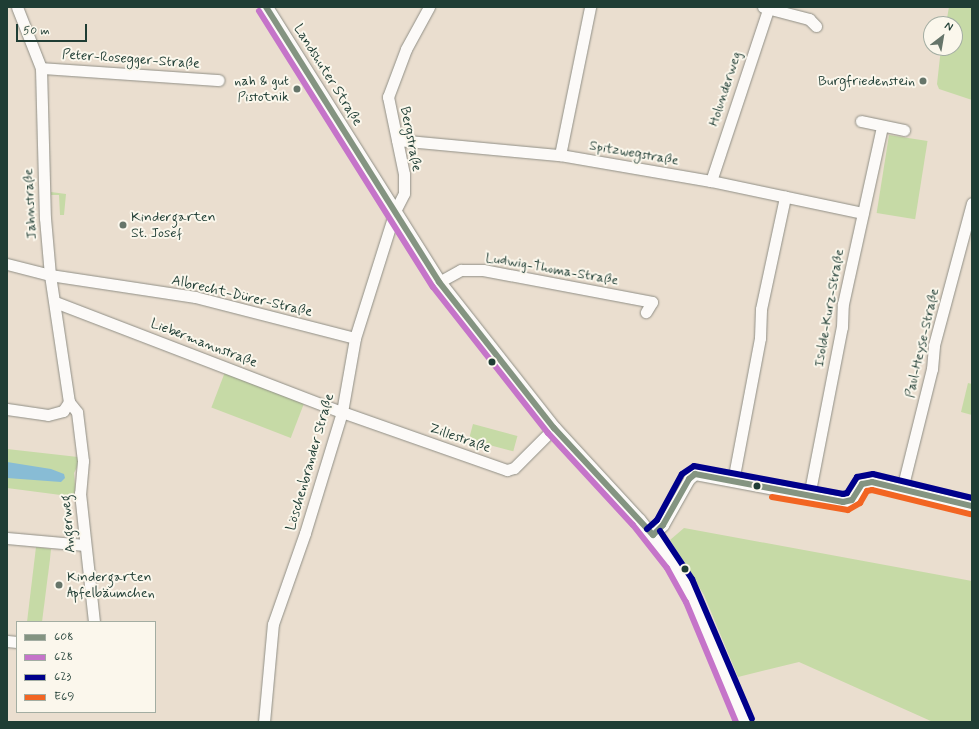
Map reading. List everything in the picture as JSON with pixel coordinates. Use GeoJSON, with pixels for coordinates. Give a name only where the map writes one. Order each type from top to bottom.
{"type":"FeatureCollection","features":[{"type":"Feature","properties":{"kind":"street","name":"Jahnstraße"},"geometry":{"type":"LineString","coordinates":[[17,7],[41,68],[43,179],[50,275],[69,402]]}},
{"type":"Feature","properties":{"kind":"street","name":"Landshuter Straße"},"geometry":{"type":"LineString","coordinates":[[266,7],[438,282],[554,428],[653,535],[688,588],[745,722]]}},
{"type":"Feature","properties":{"kind":"street","name":"Bergstraße"},"geometry":{"type":"LineString","coordinates":[[395,211],[404,193],[404,180],[388,97],[406,49],[429,7]]}},
{"type":"Feature","properties":{"kind":"street"},"geometry":{"type":"LineString","coordinates":[[560,155],[590,7]]}},
{"type":"Feature","properties":{"kind":"street"},"geometry":{"type":"LineString","coordinates":[[767,7],[809,19],[816,26]]}},
{"type":"Feature","properties":{"kind":"street","name":"Holunderweg"},"geometry":{"type":"LineString","coordinates":[[711,181],[767,7]]}},
{"type":"Feature","properties":{"kind":"street","name":"Peter-Rosegger-Straße"},"geometry":{"type":"LineString","coordinates":[[41,68],[219,80]]}},
{"type":"Feature","properties":{"kind":"street"},"geometry":{"type":"LineString","coordinates":[[861,122],[904,130]]}},
{"type":"Feature","properties":{"kind":"street","name":"Isolde-Kurz-Straße"},"geometry":{"type":"LineString","coordinates":[[809,496],[842,327],[842,304],[882,126]]}},
{"type":"Feature","properties":{"kind":"street","name":"Spitzwegstraße"},"geometry":{"type":"LineString","coordinates":[[397,140],[560,155],[711,181],[863,213]]}},
{"type":"Feature","properties":{"kind":"street"},"geometry":{"type":"LineString","coordinates":[[732,481],[760,338],[761,309],[785,197]]}},
{"type":"Feature","properties":{"kind":"street","name":"Paul-Heyse-Straße"},"geometry":{"type":"LineString","coordinates":[[902,489],[932,369],[934,345],[972,203]]}},
{"type":"Feature","properties":{"kind":"street","name":"Löschenbrander Straße"},"geometry":{"type":"LineString","coordinates":[[264,722],[273,624],[305,533],[342,412],[354,338],[395,211]]}},
{"type":"Feature","properties":{"kind":"street","name":"Albrecht-Dürer-Straße"},"geometry":{"type":"LineString","coordinates":[[7,264],[50,275],[195,297],[354,338]]}},
{"type":"Feature","properties":{"kind":"street","name":"Ludwig-Thoma-Straße"},"geometry":{"type":"LineString","coordinates":[[438,282],[461,270],[483,270],[652,302],[646,312]]}},
{"type":"Feature","properties":{"kind":"street","name":"Liebermannstraße"},"geometry":{"type":"LineString","coordinates":[[55,302],[342,412]]}},
{"type":"Feature","properties":{"kind":"street"},"geometry":{"type":"LineString","coordinates":[[7,409],[48,415],[63,411],[69,402]]}},
{"type":"Feature","properties":{"kind":"street","name":"Angerweg"},"geometry":{"type":"LineString","coordinates":[[69,402],[77,412],[83,461],[80,493],[94,621]]}},
{"type":"Feature","properties":{"kind":"street","name":"Zillestraße"},"geometry":{"type":"LineString","coordinates":[[342,412],[507,470],[514,468],[554,428]]}},
{"type":"Feature","properties":{"kind":"street"},"geometry":{"type":"LineString","coordinates":[[653,535],[663,525],[692,476],[699,474],[809,496],[848,502],[854,497],[862,484],[867,482],[972,506]]}},
{"type":"Feature","properties":{"kind":"street"},"geometry":{"type":"LineString","coordinates":[[7,538],[85,546]]}},
{"type":"Feature","properties":{"kind":"green space"},"geometry":{"type":"Polygon","coordinates":[[[949,7],[972,7],[972,100],[939,89],[937,84],[940,56],[963,56],[963,16],[947,16],[949,7]]]}},
{"type":"Feature","properties":{"kind":"green space"},"geometry":{"type":"Polygon","coordinates":[[[889,135],[928,141],[915,219],[877,213],[889,135]]]}},
{"type":"Feature","properties":{"kind":"green space"},"geometry":{"type":"Polygon","coordinates":[[[51,192],[66,194],[64,215],[60,215],[59,195],[51,195],[51,192]]]}},
{"type":"Feature","properties":{"kind":"green space"},"geometry":{"type":"Polygon","coordinates":[[[225,372],[304,402],[291,438],[211,407],[225,372]]]}},
{"type":"Feature","properties":{"kind":"green space"},"geometry":{"type":"Polygon","coordinates":[[[968,383],[972,384],[972,415],[961,412],[968,383]]]}},
{"type":"Feature","properties":{"kind":"green space"},"geometry":{"type":"Polygon","coordinates":[[[473,424],[517,436],[513,451],[469,439],[473,424]]]}},
{"type":"Feature","properties":{"kind":"green space"},"geometry":{"type":"Polygon","coordinates":[[[7,449],[78,457],[79,463],[74,473],[76,497],[7,488],[7,449]]]}},
{"type":"Feature","properties":{"kind":"green space"},"geometry":{"type":"Polygon","coordinates":[[[684,528],[972,581],[972,722],[933,722],[799,662],[738,677],[704,595],[670,540],[684,528]]]}},
{"type":"Feature","properties":{"kind":"green space"},"geometry":{"type":"Polygon","coordinates":[[[36,547],[51,549],[42,621],[27,621],[36,547]]]}},
{"type":"Feature","properties":{"kind":"water"},"geometry":{"type":"Polygon","coordinates":[[[7,462],[51,469],[64,474],[65,478],[61,482],[7,478],[7,462]]]}},
{"type":"Feature","properties":{"kind":"transit line","name":"608"},"geometry":{"type":"LineString","coordinates":[[266,7],[439,282],[554,428],[653,535]]}},
{"type":"Feature","properties":{"kind":"transit line","name":"628"},"geometry":{"type":"LineString","coordinates":[[259,11],[433,287],[548,433],[633,525],[667,568],[686,602],[736,722]]}},
{"type":"Feature","properties":{"kind":"transit line","name":"623"},"geometry":{"type":"LineString","coordinates":[[647,529],[657,520],[682,474],[694,466],[843,494],[847,493],[857,477],[873,474],[972,498]]}},
{"type":"Feature","properties":{"kind":"transit line","name":"608"},"geometry":{"type":"LineString","coordinates":[[653,535],[663,525],[689,479],[695,474],[843,502],[852,500],[862,484],[872,482],[972,506]]}},
{"type":"Feature","properties":{"kind":"transit line","name":"E69"},"geometry":{"type":"LineString","coordinates":[[772,497],[848,510],[860,503],[867,491],[872,490],[970,514]]}},
{"type":"Feature","properties":{"kind":"transit line","name":"623"},"geometry":{"type":"LineString","coordinates":[[660,531],[692,579],[752,719]]}},
{"type":"Feature","properties":{"kind":"place","name":"Burgfriedenstein"},"geometry":{"type":"Point","coordinates":[923,81]}},
{"type":"Feature","properties":{"kind":"place","name":"nah & gut Pistotnik"},"geometry":{"type":"Point","coordinates":[297,89]}},
{"type":"Feature","properties":{"kind":"place","name":"Kindergarten St. Josef"},"geometry":{"type":"Point","coordinates":[123,225]}},
{"type":"Feature","properties":{"kind":"place","name":"Kindergarten Apfelbäumchen"},"geometry":{"type":"Point","coordinates":[59,585]}}]}
